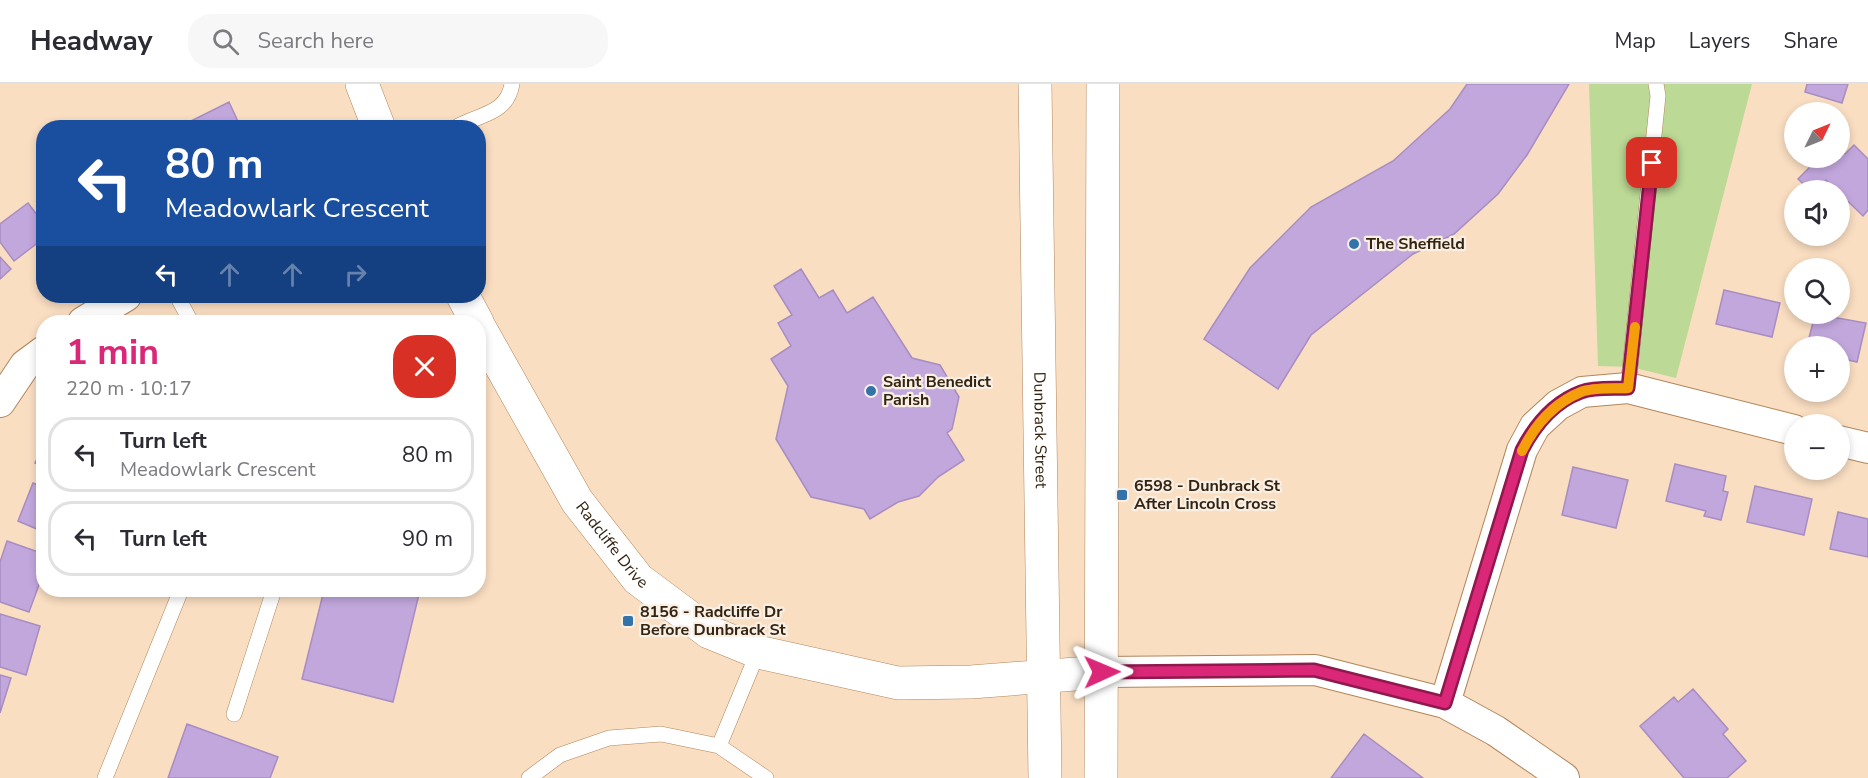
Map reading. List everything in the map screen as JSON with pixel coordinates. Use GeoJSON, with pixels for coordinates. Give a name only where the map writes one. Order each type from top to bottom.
{"type":"FeatureCollection","features":[{"type":"Feature","properties":{"kind":"main road"},"geometry":{"type":"LineString","coordinates":[[362,84],[376,120]]}},
{"type":"Feature","properties":{"kind":"main road","name":"Dunbrack Street"},"geometry":{"type":"LineString","coordinates":[[1035,84],[1046,678],[1045,778]]}},
{"type":"Feature","properties":{"kind":"main road"},"geometry":{"type":"LineString","coordinates":[[1101,778],[1103,84]]}},
{"type":"Feature","properties":{"kind":"main road","name":"Radcliffe Drive"},"geometry":{"type":"LineString","coordinates":[[486,338],[577,501],[638,579],[710,632],[758,652],[898,683],[1046,678],[1102,672]]}},
{"type":"Feature","properties":{"kind":"street"},"geometry":{"type":"LineString","coordinates":[[95,315],[114,303]]}},
{"type":"Feature","properties":{"kind":"street"},"geometry":{"type":"LineString","coordinates":[[0,402],[25,365],[36,357]]}},
{"type":"Feature","properties":{"kind":"street"},"geometry":{"type":"LineString","coordinates":[[1445,703],[1522,450],[1535,426],[1558,405],[1582,392],[1628,388],[1784,427]]}},
{"type":"Feature","properties":{"kind":"street"},"geometry":{"type":"LineString","coordinates":[[1850,444],[1868,448]]}},
{"type":"Feature","properties":{"kind":"street"},"geometry":{"type":"LineString","coordinates":[[1102,672],[1314,670],[1445,703],[1496,731],[1564,778]]}},
{"type":"Feature","properties":{"kind":"lane"},"geometry":{"type":"LineString","coordinates":[[475,120],[499,110],[511,94],[512,84]]}},
{"type":"Feature","properties":{"kind":"lane"},"geometry":{"type":"LineString","coordinates":[[1628,388],[1647,220],[1658,96],[1656,84]]}},
{"type":"Feature","properties":{"kind":"lane"},"geometry":{"type":"LineString","coordinates":[[105,778],[178,597]]}},
{"type":"Feature","properties":{"kind":"lane"},"geometry":{"type":"LineString","coordinates":[[234,714],[272,597]]}},
{"type":"Feature","properties":{"kind":"lane"},"geometry":{"type":"LineString","coordinates":[[719,746],[758,652]]}},
{"type":"Feature","properties":{"kind":"lane"},"geometry":{"type":"LineString","coordinates":[[529,778],[560,754],[609,738],[661,734],[719,746],[766,778]]}},
{"type":"Feature","properties":{"kind":"green space"},"geometry":{"type":"Polygon","coordinates":[[[1589,84],[1752,84],[1676,378],[1631,367],[1598,366],[1589,84]]]}},
{"type":"Feature","properties":{"kind":"building","name":"The Sheffield"},"geometry":{"type":"Polygon","coordinates":[[[1467,84],[1569,84],[1527,155],[1498,194],[1454,234],[1413,254],[1311,335],[1278,389],[1204,339],[1250,268],[1311,207],[1393,161],[1450,109],[1467,84]]]}},
{"type":"Feature","properties":{"kind":"building"},"geometry":{"type":"Polygon","coordinates":[[[1807,84],[1848,84],[1842,102],[1805,92],[1807,84]]]}},
{"type":"Feature","properties":{"kind":"building"},"geometry":{"type":"Polygon","coordinates":[[[229,102],[237,120],[193,120],[229,102]]]}},
{"type":"Feature","properties":{"kind":"building"},"geometry":{"type":"Polygon","coordinates":[[[1854,145],[1868,159],[1868,210],[1863,216],[1850,203],[1850,180],[1798,179],[1809,168],[1850,168],[1850,149],[1854,145]]]}},
{"type":"Feature","properties":{"kind":"building"},"geometry":{"type":"Polygon","coordinates":[[[28,203],[36,214],[36,244],[14,261],[0,242],[0,224],[28,203]]]}},
{"type":"Feature","properties":{"kind":"building"},"geometry":{"type":"Polygon","coordinates":[[[0,257],[11,269],[0,279],[0,257]]]}},
{"type":"Feature","properties":{"kind":"building","name":"Saint Benedict Parish"},"geometry":{"type":"Polygon","coordinates":[[[801,269],[819,298],[833,290],[847,313],[873,297],[912,358],[940,365],[959,397],[952,429],[947,433],[964,460],[938,477],[919,496],[898,502],[870,519],[864,509],[811,497],[776,439],[788,386],[771,359],[791,346],[778,323],[792,315],[774,286],[801,269]]]}},
{"type":"Feature","properties":{"kind":"building"},"geometry":{"type":"Polygon","coordinates":[[[1724,290],[1780,303],[1772,337],[1716,324],[1724,290]]]}},
{"type":"Feature","properties":{"kind":"building"},"geometry":{"type":"Polygon","coordinates":[[[1850,320],[1866,323],[1857,362],[1850,360],[1850,336],[1810,336],[1812,324],[1850,324],[1850,320]]]}},
{"type":"Feature","properties":{"kind":"building"},"geometry":{"type":"Polygon","coordinates":[[[1675,464],[1726,476],[1723,491],[1728,492],[1721,520],[1704,516],[1706,511],[1666,501],[1675,464]]]}},
{"type":"Feature","properties":{"kind":"building"},"geometry":{"type":"Polygon","coordinates":[[[1573,467],[1628,480],[1616,528],[1562,515],[1573,467]]]}},
{"type":"Feature","properties":{"kind":"building"},"geometry":{"type":"Polygon","coordinates":[[[33,483],[36,484],[36,529],[18,521],[33,483]]]}},
{"type":"Feature","properties":{"kind":"building"},"geometry":{"type":"Polygon","coordinates":[[[1755,486],[1812,499],[1804,535],[1747,522],[1755,486]]]}},
{"type":"Feature","properties":{"kind":"building"},"geometry":{"type":"Polygon","coordinates":[[[1838,512],[1868,519],[1868,557],[1830,549],[1838,512]]]}},
{"type":"Feature","properties":{"kind":"building"},"geometry":{"type":"Polygon","coordinates":[[[7,541],[36,551],[36,593],[29,612],[0,602],[0,562],[7,541]]]}},
{"type":"Feature","properties":{"kind":"building"},"geometry":{"type":"Polygon","coordinates":[[[322,597],[418,597],[393,702],[302,679],[322,597]]]}},
{"type":"Feature","properties":{"kind":"building"},"geometry":{"type":"Polygon","coordinates":[[[0,614],[40,626],[26,675],[0,667],[0,614]]]}},
{"type":"Feature","properties":{"kind":"building"},"geometry":{"type":"Polygon","coordinates":[[[0,675],[11,678],[0,713],[0,675]]]}},
{"type":"Feature","properties":{"kind":"building"},"geometry":{"type":"Polygon","coordinates":[[[1693,689],[1728,729],[1723,734],[1746,761],[1727,778],[1684,778],[1640,726],[1674,697],[1678,702],[1693,689]]]}},
{"type":"Feature","properties":{"kind":"building"},"geometry":{"type":"Polygon","coordinates":[[[187,724],[278,757],[270,778],[168,778],[187,724]]]}},
{"type":"Feature","properties":{"kind":"building"},"geometry":{"type":"Polygon","coordinates":[[[1364,734],[1423,778],[1331,778],[1364,734]]]}},
{"type":"Feature","properties":{"kind":"slow traffic"},"geometry":{"type":"LineString","coordinates":[[1522,451],[1535,426],[1558,405],[1582,392],[1628,388],[1635,327]]}},
{"type":"Feature","properties":{"kind":"place","name":"The Sheffield"},"geometry":{"type":"Point","coordinates":[1354,244]}},
{"type":"Feature","properties":{"kind":"place","name":"Saint Benedict Parish"},"geometry":{"type":"Point","coordinates":[871,391]}},
{"type":"Feature","properties":{"kind":"place","name":"6598 - Dunbrack St After Lincoln Cross"},"geometry":{"type":"Point","coordinates":[1122,495]}},
{"type":"Feature","properties":{"kind":"place","name":"8156 - Radcliffe Dr Before Dunbrack St"},"geometry":{"type":"Point","coordinates":[628,621]}},
{"type":"Feature","properties":{"kind":"route"},"geometry":{"type":"LineString","coordinates":[[1102,672],[1314,670],[1445,703],[1522,450],[1535,426],[1558,405],[1582,392],[1628,388],[1652,163]]}}]}
